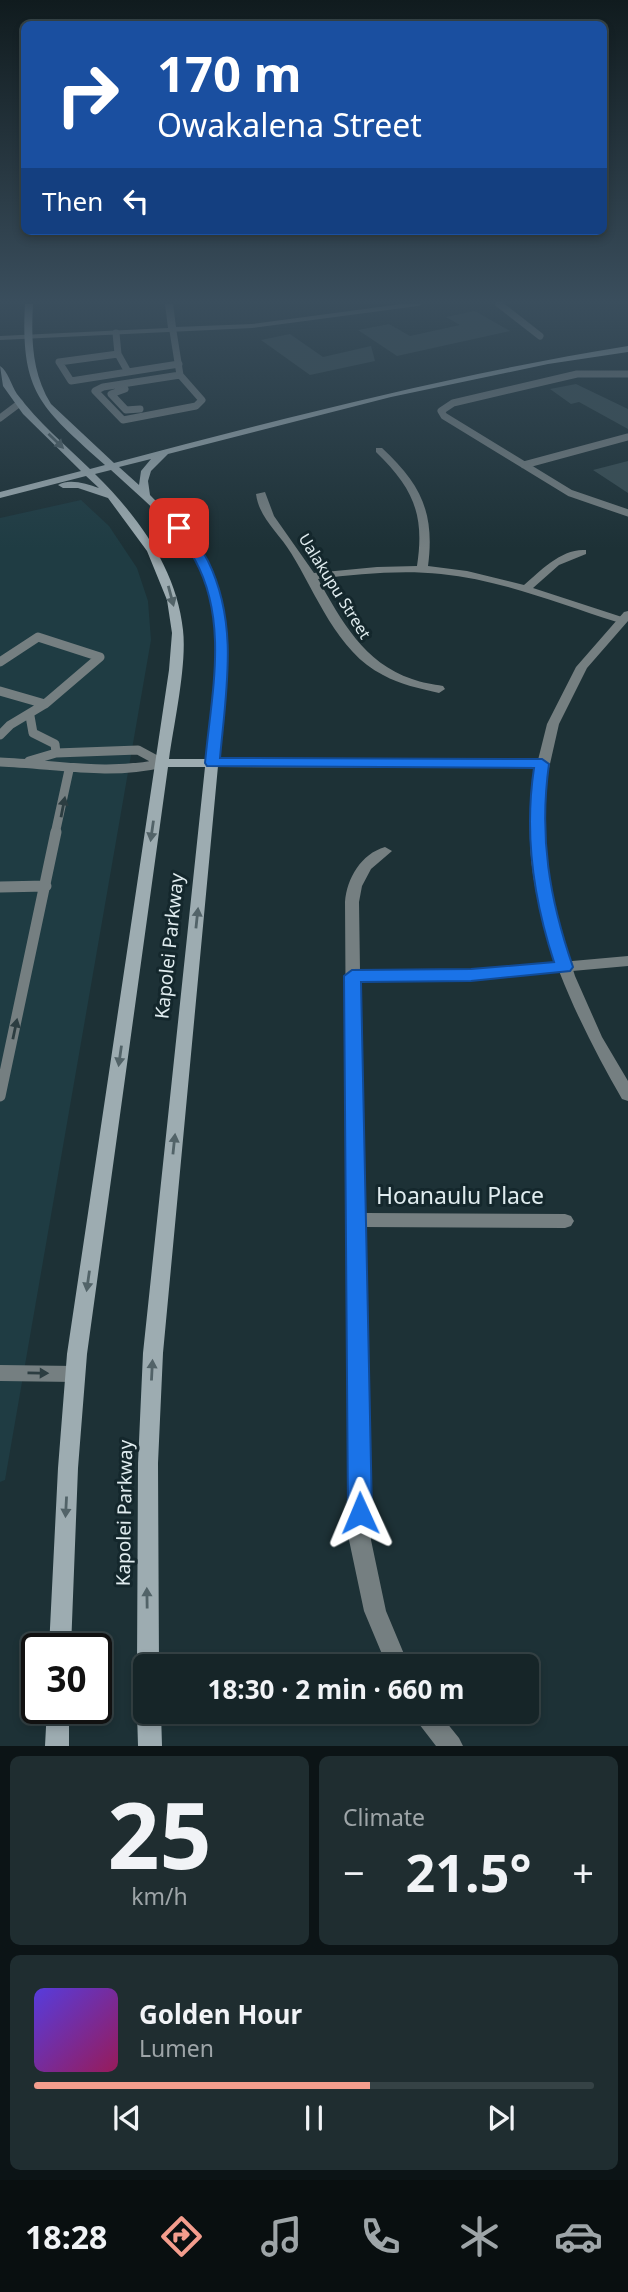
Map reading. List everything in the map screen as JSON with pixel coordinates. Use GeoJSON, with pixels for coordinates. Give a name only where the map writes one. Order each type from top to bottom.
{"type":"FeatureCollection","features":[{"type":"Feature","properties":{"kind":"main road","name":"Kapolei Parkway"},"geometry":{"type":"LineString","coordinates":[[7,385],[20,403],[112,496],[161,567],[176,616],[177,651],[76,1374],[68,1468],[61,1633]]}},
{"type":"Feature","properties":{"kind":"main road","name":"Kapolei Parkway"},"geometry":{"type":"LineString","coordinates":[[36,385],[48,406],[165,513],[191,544],[210,579],[218,604],[223,650],[153,1353],[148,1464],[148,1654]]}},
{"type":"Feature","properties":{"kind":"main road"},"geometry":{"type":"LineString","coordinates":[[1,492],[432,385]]}},
{"type":"Feature","properties":{"kind":"main road"},"geometry":{"type":"LineString","coordinates":[[145,495],[142,479],[144,469],[168,451]]}},
{"type":"Feature","properties":{"kind":"main road"},"geometry":{"type":"LineString","coordinates":[[1,492],[72,485],[112,496]]}},
{"type":"Feature","properties":{"kind":"main road"},"geometry":{"type":"LineString","coordinates":[[162,763],[212,763]]}},
{"type":"Feature","properties":{"kind":"main road"},"geometry":{"type":"LineString","coordinates":[[57,1746],[58,1724]]}},
{"type":"Feature","properties":{"kind":"main road"},"geometry":{"type":"LineString","coordinates":[[149,1724],[150,1746]]}},
{"type":"Feature","properties":{"kind":"street"},"geometry":{"type":"LineString","coordinates":[[379,450],[400,469],[420,502],[427,527],[422,569]]}},
{"type":"Feature","properties":{"kind":"street","name":"Ualakupu Street"},"geometry":{"type":"LineString","coordinates":[[261,494],[264,508],[310,577],[343,634],[359,653],[399,680],[439,689]]}},
{"type":"Feature","properties":{"kind":"street"},"geometry":{"type":"LineString","coordinates":[[525,590],[560,560],[582,552]]}},
{"type":"Feature","properties":{"kind":"street"},"geometry":{"type":"LineString","coordinates":[[310,577],[362,570],[422,569],[478,577],[624,617]]}},
{"type":"Feature","properties":{"kind":"street"},"geometry":{"type":"LineString","coordinates":[[624,617],[602,638],[574,677],[553,721],[537,798],[538,857],[550,925],[564,967],[600,1047],[628,1095]]}},
{"type":"Feature","properties":{"kind":"street"},"geometry":{"type":"LineString","coordinates":[[212,763],[542,764]]}},
{"type":"Feature","properties":{"kind":"street"},"geometry":{"type":"LineString","coordinates":[[384,850],[360,872],[352,891],[352,976],[360,1540],[375,1611],[393,1654]]}},
{"type":"Feature","properties":{"kind":"street"},"geometry":{"type":"LineString","coordinates":[[352,976],[471,975],[628,961]]}},
{"type":"Feature","properties":{"kind":"street","name":"Hoanaulu Place"},"geometry":{"type":"LineString","coordinates":[[356,1220],[565,1220]]}},
{"type":"Feature","properties":{"kind":"street"},"geometry":{"type":"LineString","coordinates":[[433,1724],[450,1746]]}},
{"type":"Feature","properties":{"kind":"lane"},"geometry":{"type":"LineString","coordinates":[[113,385],[96,391],[123,420],[196,406],[202,400],[189,385]]}},
{"type":"Feature","properties":{"kind":"lane"},"geometry":{"type":"LineString","coordinates":[[140,409],[126,410],[111,394],[153,385]]}},
{"type":"Feature","properties":{"kind":"lane"},"geometry":{"type":"LineString","coordinates":[[527,385],[453,403],[442,408],[444,416],[570,493],[628,513]]}},
{"type":"Feature","properties":{"kind":"lane"},"geometry":{"type":"LineString","coordinates":[[0,418],[20,403]]}},
{"type":"Feature","properties":{"kind":"lane"},"geometry":{"type":"LineString","coordinates":[[152,407],[171,412]]}},
{"type":"Feature","properties":{"kind":"lane"},"geometry":{"type":"LineString","coordinates":[[524,465],[628,437]]}},
{"type":"Feature","properties":{"kind":"lane"},"geometry":{"type":"LineString","coordinates":[[0,662],[38,638],[100,657],[30,716],[10,725],[0,736]]}},
{"type":"Feature","properties":{"kind":"lane"},"geometry":{"type":"LineString","coordinates":[[0,691],[45,704]]}},
{"type":"Feature","properties":{"kind":"lane"},"geometry":{"type":"LineString","coordinates":[[30,716],[33,733],[55,744],[56,753]]}},
{"type":"Feature","properties":{"kind":"lane"},"geometry":{"type":"LineString","coordinates":[[26,762],[56,753],[138,750],[162,763]]}},
{"type":"Feature","properties":{"kind":"lane"},"geometry":{"type":"LineString","coordinates":[[0,762],[26,762],[69,770],[138,770],[162,763]]}},
{"type":"Feature","properties":{"kind":"lane"},"geometry":{"type":"LineString","coordinates":[[0,1096],[3,1067],[46,886],[69,770]]}},
{"type":"Feature","properties":{"kind":"lane"},"geometry":{"type":"LineString","coordinates":[[0,887],[46,886]]}},
{"type":"Feature","properties":{"kind":"lane"},"geometry":{"type":"LineString","coordinates":[[0,1373],[76,1374]]}},
{"type":"Feature","properties":{"kind":"shaded area"},"geometry":{"type":"Polygon","coordinates":[[[81,500],[109,526],[137,568],[148,601],[151,640],[5,1480],[0,1482],[0,518],[81,500]]]}},
{"type":"Feature","properties":{"kind":"building"},"geometry":{"type":"Polygon","coordinates":[[[579,385],[628,409],[628,429],[579,402],[571,404],[550,389],[579,385]]]}},
{"type":"Feature","properties":{"kind":"building"},"geometry":{"type":"Polygon","coordinates":[[[628,461],[628,493],[593,470],[628,461]]]}},
{"type":"Feature","properties":{"kind":"route"},"geometry":{"type":"LineString","coordinates":[[179,528],[202,561],[216,595],[220,613],[223,650],[212,763],[542,764],[537,798],[538,857],[550,925],[564,967],[471,975],[352,976],[360,1513]]}}]}
